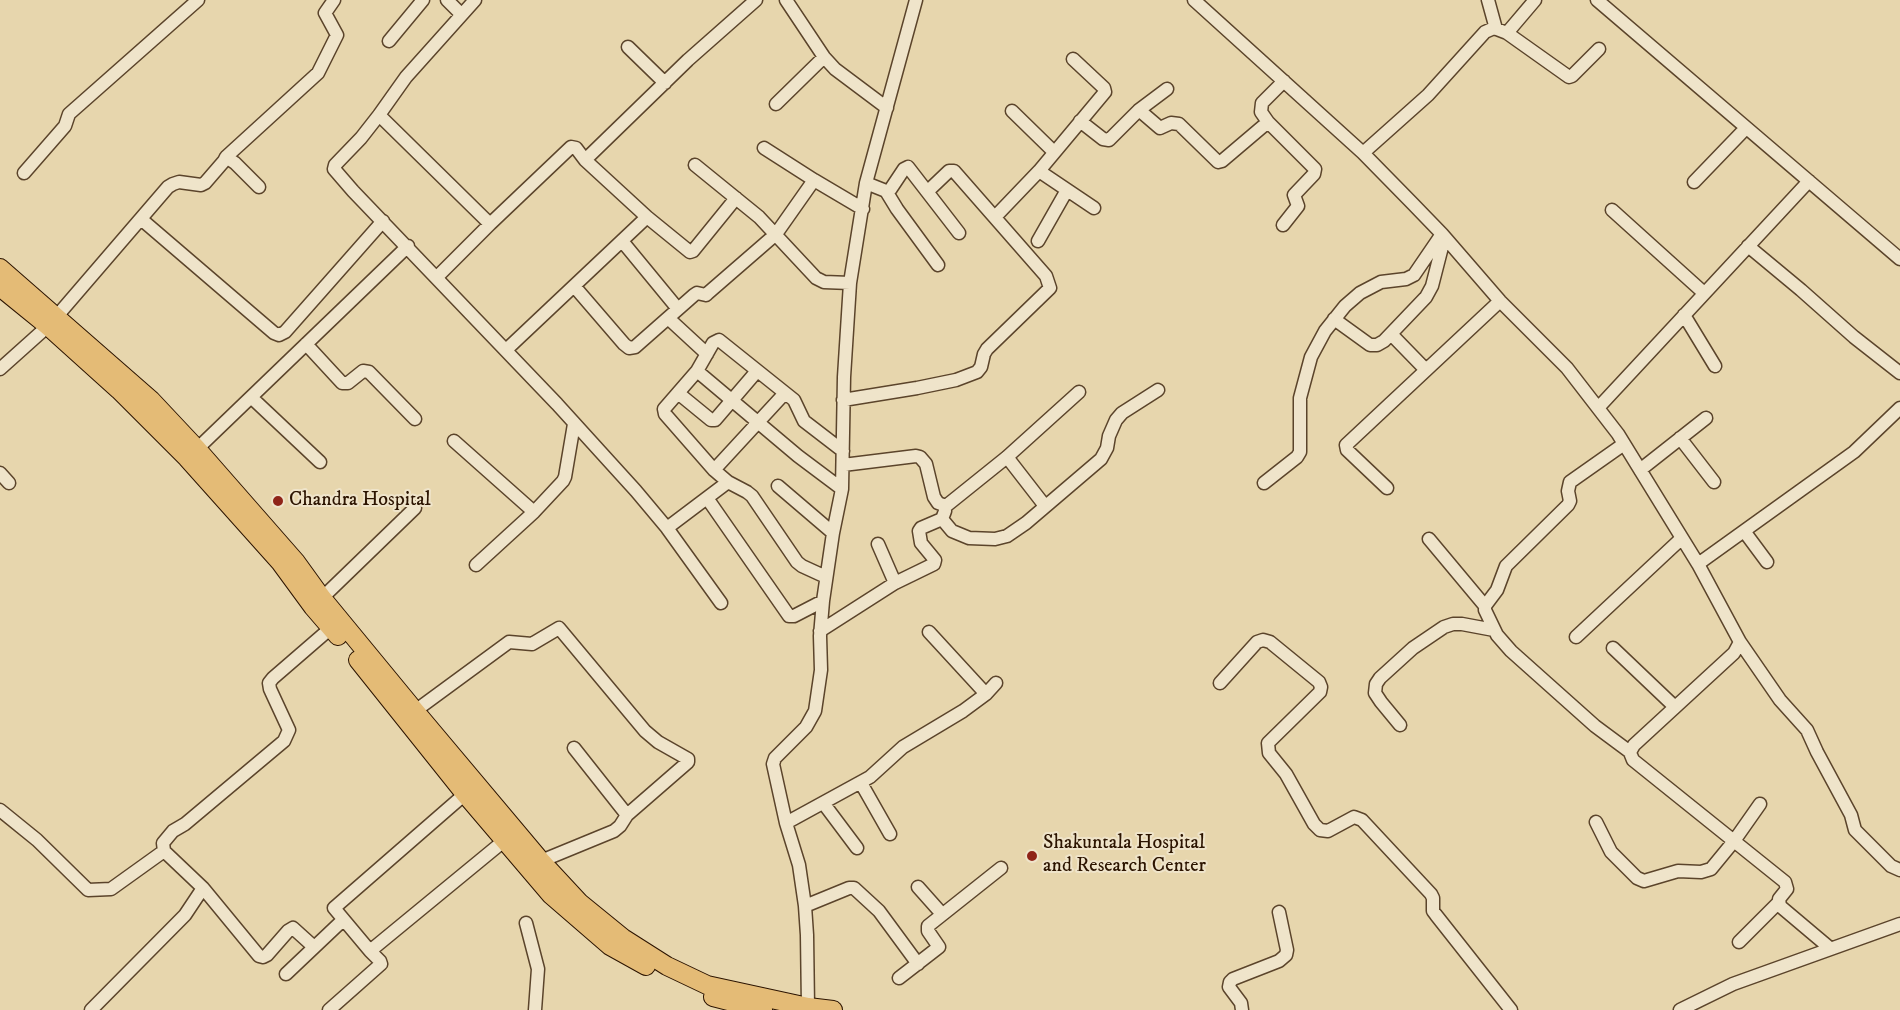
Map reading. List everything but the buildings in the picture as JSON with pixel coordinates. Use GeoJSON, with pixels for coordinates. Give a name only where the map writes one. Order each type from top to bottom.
{"type":"FeatureCollection","features":[{"type":"Feature","properties":{"kind":"highway"},"geometry":{"type":"LineString","coordinates":[[0,268],[187,458],[280,562],[313,607],[332,627],[465,794],[552,894],[610,946],[686,987],[738,1008],[763,1010]]}},
{"type":"Feature","properties":{"kind":"highway"},"geometry":{"type":"LineString","coordinates":[[0,286],[52,321],[151,400],[198,449],[296,562],[322,598],[415,711],[541,860],[580,903],[622,938],[666,966],[707,985],[808,1007],[833,1010]]}},
{"type":"Feature","properties":{"kind":"street"},"geometry":{"type":"LineString","coordinates":[[24,173],[65,126],[69,114],[198,0]]}},
{"type":"Feature","properties":{"kind":"street"},"geometry":{"type":"LineString","coordinates":[[0,369],[52,321],[168,188],[179,182],[201,185],[205,183],[226,157],[318,73],[337,35],[325,13],[334,0]]}},
{"type":"Feature","properties":{"kind":"street"},"geometry":{"type":"LineString","coordinates":[[388,41],[423,0]]}},
{"type":"Feature","properties":{"kind":"street"},"geometry":{"type":"LineString","coordinates":[[447,0],[461,14]]}},
{"type":"Feature","properties":{"kind":"street"},"geometry":{"type":"LineString","coordinates":[[475,0],[406,76],[379,115],[334,168],[636,491],[667,528],[721,603]]}},
{"type":"Feature","properties":{"kind":"street"},"geometry":{"type":"LineString","coordinates":[[585,160],[688,60],[756,0]]}},
{"type":"Feature","properties":{"kind":"street"},"geometry":{"type":"LineString","coordinates":[[786,0],[824,57],[835,68],[887,108]]}},
{"type":"Feature","properties":{"kind":"street"},"geometry":{"type":"LineString","coordinates":[[808,1007],[805,906],[799,865],[786,823],[773,764],[781,751],[806,727],[815,711],[821,670],[820,631],[823,601],[842,488],[850,283],[866,184],[916,0]]}},
{"type":"Feature","properties":{"kind":"street"},"geometry":{"type":"LineString","coordinates":[[1194,0],[1363,153],[1500,301],[1567,368],[1624,444],[1698,564],[1740,642],[1780,700],[1807,730],[1851,815],[1855,830],[1891,866],[1900,870]]}},
{"type":"Feature","properties":{"kind":"street"},"geometry":{"type":"LineString","coordinates":[[1488,0],[1502,31]]}},
{"type":"Feature","properties":{"kind":"street"},"geometry":{"type":"LineString","coordinates":[[1502,31],[1535,0]]}},
{"type":"Feature","properties":{"kind":"street"},"geometry":{"type":"LineString","coordinates":[[1597,0],[1900,260]]}},
{"type":"Feature","properties":{"kind":"street"},"geometry":{"type":"LineString","coordinates":[[1363,153],[1428,95],[1485,32],[1491,28],[1502,31],[1569,77],[1599,48]]}},
{"type":"Feature","properties":{"kind":"street"},"geometry":{"type":"LineString","coordinates":[[628,47],[664,83]]}},
{"type":"Feature","properties":{"kind":"street"},"geometry":{"type":"LineString","coordinates":[[776,104],[824,57]]}},
{"type":"Feature","properties":{"kind":"street"},"geometry":{"type":"LineString","coordinates":[[995,216],[1039,171],[1105,92],[1104,88],[1073,59]]}},
{"type":"Feature","properties":{"kind":"street"},"geometry":{"type":"LineString","coordinates":[[1283,225],[1298,206],[1294,195],[1314,174],[1315,169],[1268,122],[1261,112],[1262,103],[1284,82]]}},
{"type":"Feature","properties":{"kind":"street"},"geometry":{"type":"LineString","coordinates":[[1080,121],[1103,139],[1109,140],[1139,110],[1167,89]]}},
{"type":"Feature","properties":{"kind":"street"},"geometry":{"type":"LineString","coordinates":[[1139,110],[1160,128],[1171,122],[1179,124],[1218,162],[1222,161],[1268,122]]}},
{"type":"Feature","properties":{"kind":"street"},"geometry":{"type":"LineString","coordinates":[[1012,111],[1054,152]]}},
{"type":"Feature","properties":{"kind":"street"},"geometry":{"type":"LineString","coordinates":[[379,115],[490,224]]}},
{"type":"Feature","properties":{"kind":"street"},"geometry":{"type":"LineString","coordinates":[[1694,182],[1746,128]]}},
{"type":"Feature","properties":{"kind":"street"},"geometry":{"type":"LineString","coordinates":[[437,277],[571,147],[576,148],[585,160],[647,217],[690,252],[694,251],[736,198]]}},
{"type":"Feature","properties":{"kind":"street"},"geometry":{"type":"LineString","coordinates":[[764,148],[863,209]]}},
{"type":"Feature","properties":{"kind":"street"},"geometry":{"type":"LineString","coordinates":[[226,157],[235,163],[259,187]]}},
{"type":"Feature","properties":{"kind":"street"},"geometry":{"type":"LineString","coordinates":[[695,165],[759,217],[820,281],[850,283]]}},
{"type":"Feature","properties":{"kind":"street"},"geometry":{"type":"LineString","coordinates":[[886,191],[893,187],[904,169],[908,167],[959,233]]}},
{"type":"Feature","properties":{"kind":"street"},"geometry":{"type":"LineString","coordinates":[[844,400],[956,380],[977,372],[987,349],[1046,294],[1050,288],[1046,276],[954,171],[949,171],[928,191]]}},
{"type":"Feature","properties":{"kind":"street"},"geometry":{"type":"LineString","coordinates":[[1039,171],[1094,208]]}},
{"type":"Feature","properties":{"kind":"street"},"geometry":{"type":"LineString","coordinates":[[574,286],[629,348],[635,347],[697,292],[708,293],[776,234],[814,180]]}},
{"type":"Feature","properties":{"kind":"street"},"geometry":{"type":"LineString","coordinates":[[1598,408],[1809,181]]}},
{"type":"Feature","properties":{"kind":"street"},"geometry":{"type":"LineString","coordinates":[[866,184],[886,191],[938,265]]}},
{"type":"Feature","properties":{"kind":"street"},"geometry":{"type":"LineString","coordinates":[[1038,241],[1067,190]]}},
{"type":"Feature","properties":{"kind":"street"},"geometry":{"type":"LineString","coordinates":[[1612,210],[1704,293]]}},
{"type":"Feature","properties":{"kind":"street"},"geometry":{"type":"LineString","coordinates":[[506,350],[647,217]]}},
{"type":"Feature","properties":{"kind":"street"},"geometry":{"type":"LineString","coordinates":[[141,219],[274,333],[279,335],[285,332],[384,221]]}},
{"type":"Feature","properties":{"kind":"street"},"geometry":{"type":"LineString","coordinates":[[1264,483],[1297,457],[1300,452],[1300,398],[1318,343],[1334,319],[1360,293],[1373,285],[1380,282],[1411,278],[1441,236]]}},
{"type":"Feature","properties":{"kind":"street"},"geometry":{"type":"LineString","coordinates":[[1334,319],[1370,345],[1377,345],[1391,334],[1426,297],[1432,286],[1442,247],[1441,236]]}},
{"type":"Feature","properties":{"kind":"street"},"geometry":{"type":"LineString","coordinates":[[622,241],[678,309]]}},
{"type":"Feature","properties":{"kind":"street"},"geometry":{"type":"LineString","coordinates":[[198,449],[408,246]]}},
{"type":"Feature","properties":{"kind":"street"},"geometry":{"type":"LineString","coordinates":[[1748,246],[1900,373]]}},
{"type":"Feature","properties":{"kind":"street"},"geometry":{"type":"LineString","coordinates":[[1387,488],[1347,450],[1346,445],[1500,301]]}},
{"type":"Feature","properties":{"kind":"street"},"geometry":{"type":"LineString","coordinates":[[1684,315],[1716,366]]}},
{"type":"Feature","properties":{"kind":"street"},"geometry":{"type":"LineString","coordinates":[[668,318],[707,354]]}},
{"type":"Feature","properties":{"kind":"street"},"geometry":{"type":"LineString","coordinates":[[1391,334],[1426,370]]}},
{"type":"Feature","properties":{"kind":"street"},"geometry":{"type":"LineString","coordinates":[[826,577],[797,562],[752,496],[728,482],[714,470],[664,412],[697,371],[713,343],[719,340],[794,400],[804,421],[843,451]]}},
{"type":"Feature","properties":{"kind":"street"},"geometry":{"type":"LineString","coordinates":[[306,344],[342,383],[348,383],[360,372],[369,372],[415,419]]}},
{"type":"Feature","properties":{"kind":"street"},"geometry":{"type":"LineString","coordinates":[[697,371],[798,456],[842,488]]}},
{"type":"Feature","properties":{"kind":"street"},"geometry":{"type":"LineString","coordinates":[[678,393],[713,421],[717,419],[757,371]]}},
{"type":"Feature","properties":{"kind":"street"},"geometry":{"type":"LineString","coordinates":[[942,519],[959,536],[995,539],[1007,536],[1026,523],[1101,459],[1107,448],[1112,427],[1122,413],[1158,390]]}},
{"type":"Feature","properties":{"kind":"street"},"geometry":{"type":"LineString","coordinates":[[820,631],[895,583],[936,563],[921,543],[918,534],[921,528],[942,519],[946,506],[1007,456],[1079,392]]}},
{"type":"Feature","properties":{"kind":"street"},"geometry":{"type":"LineString","coordinates":[[714,470],[784,393]]}},
{"type":"Feature","properties":{"kind":"street"},"geometry":{"type":"LineString","coordinates":[[252,398],[320,462]]}},
{"type":"Feature","properties":{"kind":"street"},"geometry":{"type":"LineString","coordinates":[[1698,564],[1854,452],[1900,408]]}},
{"type":"Feature","properties":{"kind":"street"},"geometry":{"type":"LineString","coordinates":[[1640,470],[1706,418]]}},
{"type":"Feature","properties":{"kind":"street"},"geometry":{"type":"LineString","coordinates":[[476,565],[559,487],[565,477],[574,424]]}},
{"type":"Feature","properties":{"kind":"street"},"geometry":{"type":"LineString","coordinates":[[1680,438],[1714,482]]}},
{"type":"Feature","properties":{"kind":"street"},"geometry":{"type":"LineString","coordinates":[[454,441],[534,512]]}},
{"type":"Feature","properties":{"kind":"street"},"geometry":{"type":"LineString","coordinates":[[1485,606],[1497,590],[1506,566],[1568,505],[1570,501],[1568,486],[1570,482],[1624,444]]}},
{"type":"Feature","properties":{"kind":"street"},"geometry":{"type":"LineString","coordinates":[[1007,456],[1045,506]]}},
{"type":"Feature","properties":{"kind":"street"},"geometry":{"type":"LineString","coordinates":[[843,465],[920,457],[926,464],[934,497],[938,503],[946,506]]}},
{"type":"Feature","properties":{"kind":"street"},"geometry":{"type":"LineString","coordinates":[[0,473],[10,483]]}},
{"type":"Feature","properties":{"kind":"street"},"geometry":{"type":"LineString","coordinates":[[667,528],[728,482]]}},
{"type":"Feature","properties":{"kind":"street"},"geometry":{"type":"LineString","coordinates":[[778,486],[833,533]]}},
{"type":"Feature","properties":{"kind":"street"},"geometry":{"type":"LineString","coordinates":[[707,498],[790,616],[794,616],[823,601]]}},
{"type":"Feature","properties":{"kind":"street"},"geometry":{"type":"LineString","coordinates":[[322,598],[415,508]]}},
{"type":"Feature","properties":{"kind":"street"},"geometry":{"type":"LineString","coordinates":[[1744,531],[1767,562]]}},
{"type":"Feature","properties":{"kind":"street"},"geometry":{"type":"LineString","coordinates":[[1576,637],[1682,538]]}},
{"type":"Feature","properties":{"kind":"street"},"geometry":{"type":"LineString","coordinates":[[1429,539],[1485,606],[1494,630],[1511,651],[1595,726],[1630,752],[1633,760],[1787,885],[1787,889],[1779,899],[1779,902],[1739,942]]}},
{"type":"Feature","properties":{"kind":"street"},"geometry":{"type":"LineString","coordinates":[[878,544],[895,583]]}},
{"type":"Feature","properties":{"kind":"street"},"geometry":{"type":"LineString","coordinates":[[1400,725],[1380,702],[1375,693],[1376,684],[1380,678],[1413,648],[1444,627],[1462,624],[1494,630]]}},
{"type":"Feature","properties":{"kind":"street"},"geometry":{"type":"LineString","coordinates":[[314,947],[293,928],[288,931],[267,955],[259,956],[203,888],[164,851],[162,843],[173,831],[185,824],[284,741],[288,730],[269,684],[273,678],[332,627]]}},
{"type":"Feature","properties":{"kind":"street"},"geometry":{"type":"LineString","coordinates":[[415,711],[509,642],[532,644],[559,628],[645,731],[658,742],[688,759],[688,762],[627,815],[620,826],[614,831],[541,860]]}},
{"type":"Feature","properties":{"kind":"street"},"geometry":{"type":"LineString","coordinates":[[929,632],[986,694]]}},
{"type":"Feature","properties":{"kind":"street"},"geometry":{"type":"LineString","coordinates":[[1220,683],[1257,642],[1263,640],[1270,642],[1319,682],[1320,692],[1268,743],[1269,752],[1286,774],[1314,824],[1320,830],[1328,831],[1354,817],[1362,820],[1431,894],[1434,902],[1433,911],[1511,1010]]}},
{"type":"Feature","properties":{"kind":"street"},"geometry":{"type":"LineString","coordinates":[[1630,752],[1634,745],[1734,653],[1740,642]]}},
{"type":"Feature","properties":{"kind":"street"},"geometry":{"type":"LineString","coordinates":[[1613,648],[1675,707]]}},
{"type":"Feature","properties":{"kind":"street"},"geometry":{"type":"LineString","coordinates":[[786,823],[861,783],[878,771],[903,747],[963,711],[986,694],[996,682]]}},
{"type":"Feature","properties":{"kind":"street"},"geometry":{"type":"LineString","coordinates":[[574,748],[627,815]]}},
{"type":"Feature","properties":{"kind":"street"},"geometry":{"type":"LineString","coordinates":[[861,783],[890,834]]}},
{"type":"Feature","properties":{"kind":"street"},"geometry":{"type":"LineString","coordinates":[[329,1010],[379,968],[380,961],[334,908],[465,794]]}},
{"type":"Feature","properties":{"kind":"street"},"geometry":{"type":"LineString","coordinates":[[824,804],[857,848]]}},
{"type":"Feature","properties":{"kind":"street"},"geometry":{"type":"LineString","coordinates":[[1596,822],[1611,852],[1637,878],[1644,881],[1678,871],[1706,872],[1711,869],[1734,841],[1760,804]]}},
{"type":"Feature","properties":{"kind":"street"},"geometry":{"type":"LineString","coordinates":[[0,810],[37,840],[88,890],[111,889],[164,851]]}},
{"type":"Feature","properties":{"kind":"street"},"geometry":{"type":"LineString","coordinates":[[370,951],[506,840]]}},
{"type":"Feature","properties":{"kind":"street"},"geometry":{"type":"LineString","coordinates":[[899,978],[939,947],[927,927],[1001,868]]}},
{"type":"Feature","properties":{"kind":"street"},"geometry":{"type":"LineString","coordinates":[[918,887],[942,914]]}},
{"type":"Feature","properties":{"kind":"street"},"geometry":{"type":"LineString","coordinates":[[91,1010],[185,915],[203,888]]}},
{"type":"Feature","properties":{"kind":"street"},"geometry":{"type":"LineString","coordinates":[[805,906],[848,888],[854,888],[879,911],[918,964]]}},
{"type":"Feature","properties":{"kind":"street"},"geometry":{"type":"LineString","coordinates":[[1779,902],[1780,906],[1831,949]]}},
{"type":"Feature","properties":{"kind":"street"},"geometry":{"type":"LineString","coordinates":[[1242,1010],[1241,1003],[1229,987],[1230,982],[1233,979],[1279,961],[1286,955],[1287,950],[1279,912]]}},
{"type":"Feature","properties":{"kind":"street"},"geometry":{"type":"LineString","coordinates":[[286,974],[344,920]]}},
{"type":"Feature","properties":{"kind":"street"},"geometry":{"type":"LineString","coordinates":[[526,923],[538,969],[535,1010]]}},
{"type":"Feature","properties":{"kind":"street"},"geometry":{"type":"LineString","coordinates":[[1680,1010],[1733,984],[1900,924]]}},
{"type":"Feature","properties":{"kind":"place","name":"Chandra Hospital"},"geometry":{"type":"Point","coordinates":[278,501]}},
{"type":"Feature","properties":{"kind":"place","name":"Shakuntala Hospital and Research Center"},"geometry":{"type":"Point","coordinates":[1032,856]}}]}
